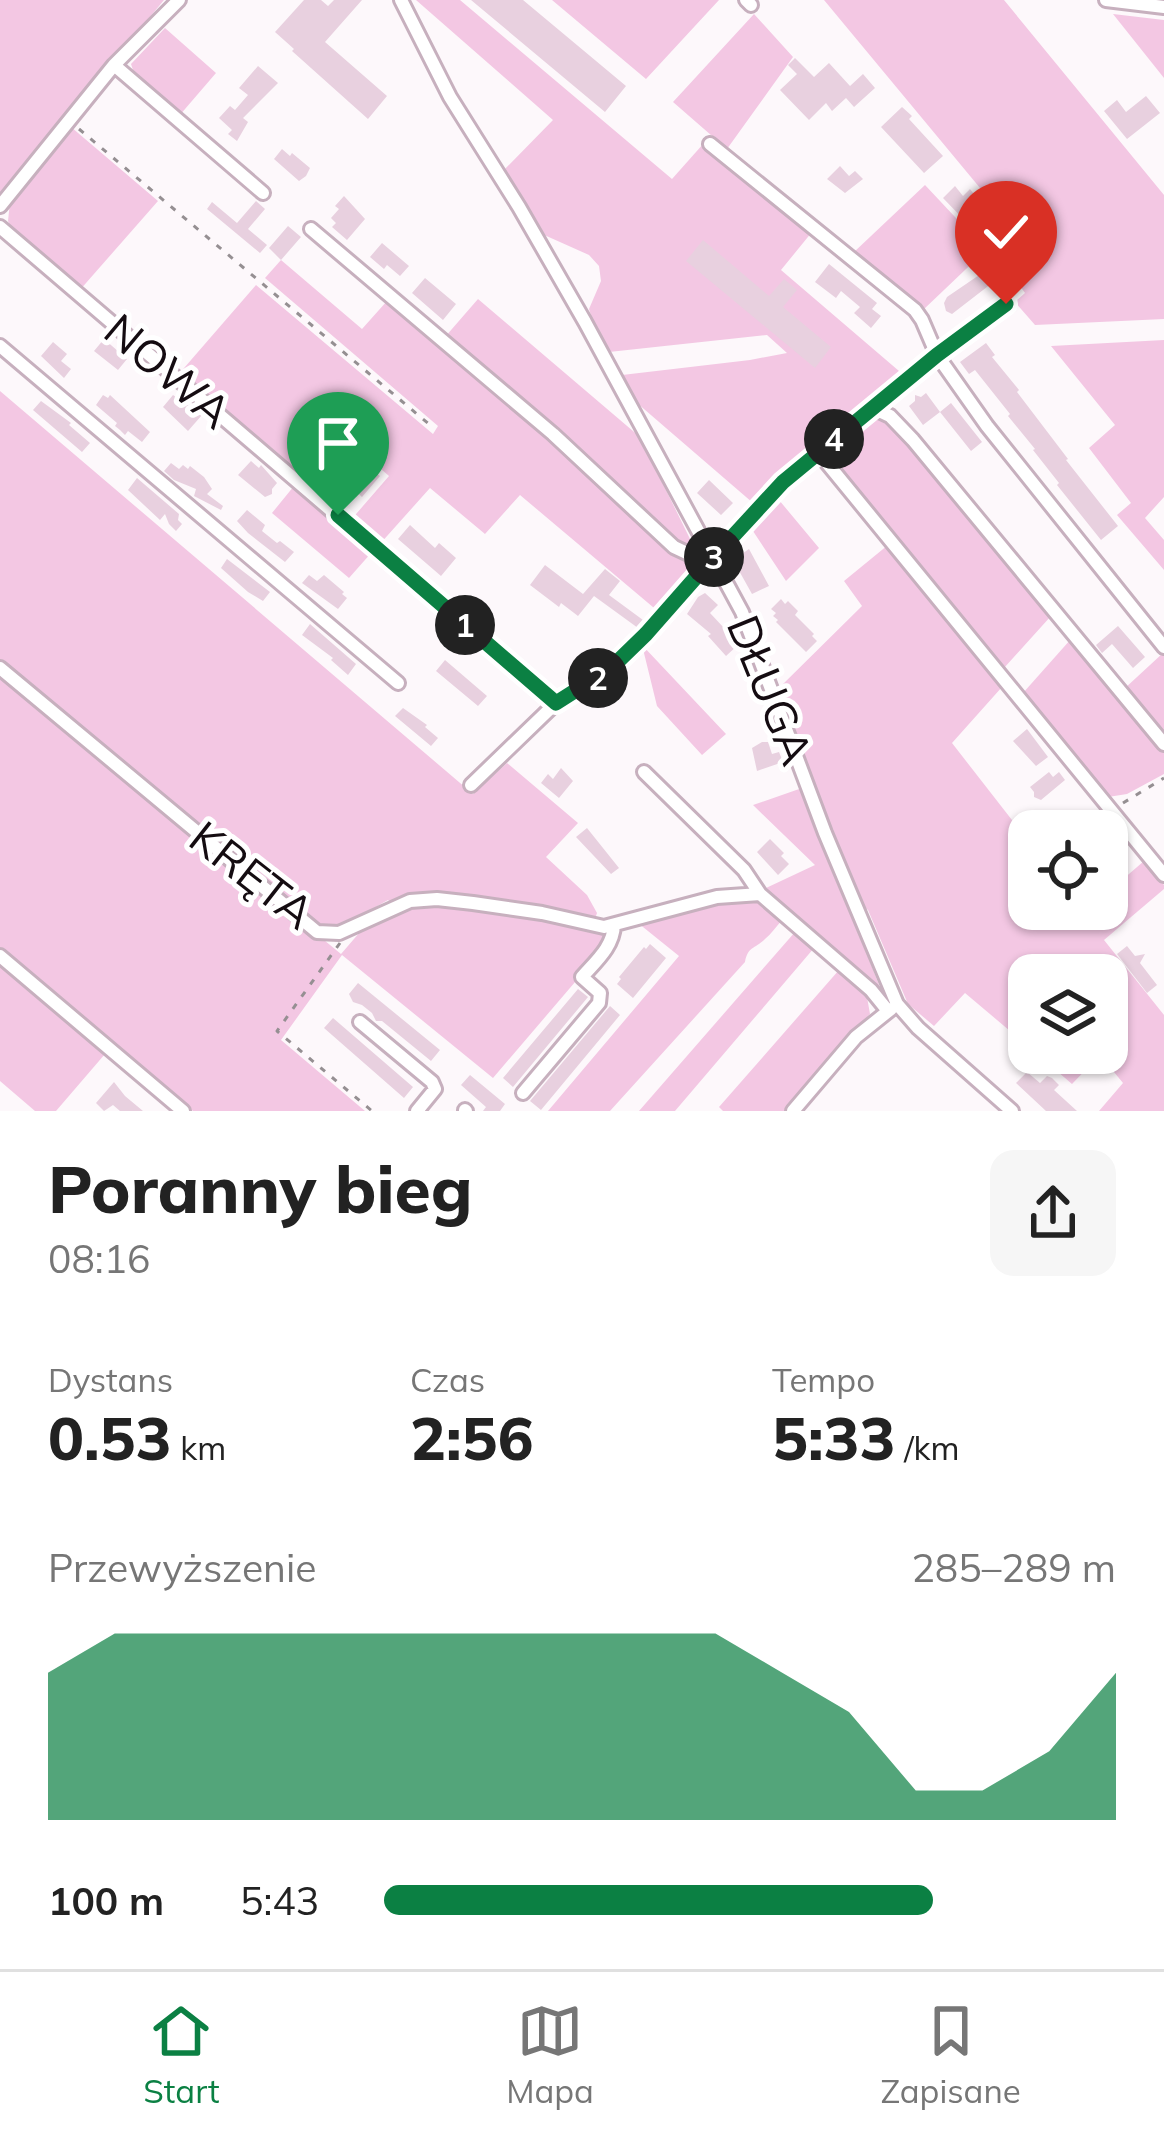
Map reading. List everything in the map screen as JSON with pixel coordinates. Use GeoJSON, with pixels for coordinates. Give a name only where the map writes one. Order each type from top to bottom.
{"type":"FeatureCollection","features":[{"type":"Feature","properties":{"kind":"street"},"geometry":{"type":"LineString","coordinates":[[0,206],[114,65],[179,0]]}},
{"type":"Feature","properties":{"kind":"street","name":"DŁUGA"},"geometry":{"type":"LineString","coordinates":[[400,0],[450,97],[585,322],[742,612],[893,1008],[1012,1111]]}},
{"type":"Feature","properties":{"kind":"street"},"geometry":{"type":"LineString","coordinates":[[1106,0],[1164,7]]}},
{"type":"Feature","properties":{"kind":"street"},"geometry":{"type":"LineString","coordinates":[[114,65],[262,193]]}},
{"type":"Feature","properties":{"kind":"street"},"geometry":{"type":"LineString","coordinates":[[710,143],[915,310],[937,355],[987,426],[1164,647]]}},
{"type":"Feature","properties":{"kind":"street","name":"NOWA"},"geometry":{"type":"LineString","coordinates":[[0,227],[556,703]]}},
{"type":"Feature","properties":{"kind":"street"},"geometry":{"type":"LineString","coordinates":[[311,229],[553,434],[674,547],[711,557]]}},
{"type":"Feature","properties":{"kind":"street"},"geometry":{"type":"LineString","coordinates":[[471,785],[556,703],[611,668],[783,482],[1006,304]]}},
{"type":"Feature","properties":{"kind":"street"},"geometry":{"type":"LineString","coordinates":[[0,346],[398,682]]}},
{"type":"Feature","properties":{"kind":"street"},"geometry":{"type":"LineString","coordinates":[[873,408],[890,416],[913,440],[1164,745]]}},
{"type":"Feature","properties":{"kind":"street"},"geometry":{"type":"LineString","coordinates":[[818,452],[1110,810]]}},
{"type":"Feature","properties":{"kind":"street","name":"KRĘTA"},"geometry":{"type":"LineString","coordinates":[[0,670],[316,932],[339,933],[410,901],[437,899],[542,913],[604,927],[717,897],[760,894]]}},
{"type":"Feature","properties":{"kind":"street"},"geometry":{"type":"LineString","coordinates":[[644,772],[744,870],[760,894],[893,1008],[856,1037],[793,1111]]}},
{"type":"Feature","properties":{"kind":"street"},"geometry":{"type":"LineString","coordinates":[[1128,831],[1164,875]]}},
{"type":"Feature","properties":{"kind":"street"},"geometry":{"type":"LineString","coordinates":[[523,1094],[598,1003],[600,993],[582,977],[609,946],[614,925]]}},
{"type":"Feature","properties":{"kind":"street"},"geometry":{"type":"LineString","coordinates":[[0,956],[183,1111]]}},
{"type":"Feature","properties":{"kind":"street"},"geometry":{"type":"LineString","coordinates":[[360,1022],[432,1082],[435,1089],[417,1111]]}},
{"type":"Feature","properties":{"kind":"path"},"geometry":{"type":"LineString","coordinates":[[69,120],[430,425]]}},
{"type":"Feature","properties":{"kind":"path"},"geometry":{"type":"LineString","coordinates":[[1115,810],[1164,778]]}},
{"type":"Feature","properties":{"kind":"path"},"geometry":{"type":"LineString","coordinates":[[351,928],[277,1031],[372,1111]]}},
{"type":"Feature","properties":{"kind":"shaded area"},"geometry":{"type":"Polygon","coordinates":[[[0,0],[164,0],[0,198],[0,0]]]}},
{"type":"Feature","properties":{"kind":"shaded area"},"geometry":{"type":"Polygon","coordinates":[[[416,0],[460,0],[672,179],[704,143],[812,232],[781,270],[906,377],[753,503],[637,403],[622,375],[787,353],[767,335],[609,352],[589,309],[601,281],[599,266],[589,255],[542,234],[503,171],[553,120],[416,0]]]}},
{"type":"Feature","properties":{"kind":"shaded area"},"geometry":{"type":"Polygon","coordinates":[[[552,0],[719,0],[646,79],[552,0]]]}},
{"type":"Feature","properties":{"kind":"shaded area"},"geometry":{"type":"Polygon","coordinates":[[[824,0],[1004,0],[1164,195],[1164,319],[1035,325],[1015,302],[1025,293],[1020,286],[1044,265],[824,0]]]}},
{"type":"Feature","properties":{"kind":"shaded area"},"geometry":{"type":"Polygon","coordinates":[[[754,14],[793,57],[727,149],[673,102],[754,14]]]}},
{"type":"Feature","properties":{"kind":"shaded area"},"geometry":{"type":"Polygon","coordinates":[[[1113,14],[1164,20],[1164,78],[1113,14]]]}},
{"type":"Feature","properties":{"kind":"shaded area"},"geometry":{"type":"Polygon","coordinates":[[[165,28],[216,73],[179,116],[134,73],[131,64],[165,28]]]}},
{"type":"Feature","properties":{"kind":"shaded area"},"geometry":{"type":"Polygon","coordinates":[[[71,127],[158,201],[79,291],[16,238],[8,221],[10,202],[71,127]]]}},
{"type":"Feature","properties":{"kind":"shaded area"},"geometry":{"type":"Polygon","coordinates":[[[925,185],[986,250],[923,310],[853,253],[925,185]]]}},
{"type":"Feature","properties":{"kind":"shaded area"},"geometry":{"type":"Polygon","coordinates":[[[281,260],[362,329],[387,301],[699,568],[660,613],[520,495],[485,534],[430,488],[379,545],[350,521],[389,476],[349,441],[308,485],[178,375],[256,285],[433,434],[438,426],[265,278],[281,260]]]}},
{"type":"Feature","properties":{"kind":"shaded area"},"geometry":{"type":"Polygon","coordinates":[[[478,299],[640,437],[693,545],[674,539],[445,337],[478,299]]]}},
{"type":"Feature","properties":{"kind":"shaded area"},"geometry":{"type":"Polygon","coordinates":[[[1164,340],[1164,497],[1145,518],[1164,540],[1164,570],[1117,515],[1131,503],[1089,448],[1115,425],[1051,346],[1164,340]]]}},
{"type":"Feature","properties":{"kind":"shaded area"},"geometry":{"type":"Polygon","coordinates":[[[0,391],[473,794],[507,763],[578,823],[546,857],[587,895],[597,913],[591,931],[606,932],[605,947],[493,1078],[342,955],[281,1040],[365,1111],[193,1111],[0,947],[3,676],[341,954],[366,925],[399,909],[388,900],[349,922],[319,928],[0,660],[0,391]]]}},
{"type":"Feature","properties":{"kind":"shaded area"},"geometry":{"type":"Polygon","coordinates":[[[871,415],[896,428],[1051,616],[1004,668],[826,450],[871,415]]]}},
{"type":"Feature","properties":{"kind":"shaded area"},"geometry":{"type":"Polygon","coordinates":[[[294,486],[372,552],[349,578],[272,513],[294,486]]]}},
{"type":"Feature","properties":{"kind":"shaded area"},"geometry":{"type":"Polygon","coordinates":[[[779,500],[819,548],[786,581],[751,528],[779,500]]]}},
{"type":"Feature","properties":{"kind":"shaded area"},"geometry":{"type":"Polygon","coordinates":[[[888,545],[1002,687],[952,743],[1008,815],[1008,930],[1116,930],[1104,940],[1115,954],[1008,954],[1008,1029],[965,993],[934,1026],[908,1004],[868,910],[860,904],[779,688],[862,606],[844,581],[888,545]]]}},
{"type":"Feature","properties":{"kind":"shaded area"},"geometry":{"type":"Polygon","coordinates":[[[1071,639],[1164,753],[1164,774],[1127,794],[1108,797],[1023,693],[1071,639]]]}},
{"type":"Feature","properties":{"kind":"shaded area"},"geometry":{"type":"Polygon","coordinates":[[[642,645],[726,734],[702,755],[657,706],[642,645]]]}},
{"type":"Feature","properties":{"kind":"shaded area"},"geometry":{"type":"Polygon","coordinates":[[[1164,654],[1164,738],[1124,689],[1164,654]]]}},
{"type":"Feature","properties":{"kind":"shaded area"},"geometry":{"type":"Polygon","coordinates":[[[802,788],[883,995],[766,888],[815,865],[753,805],[802,788]]]}},
{"type":"Feature","properties":{"kind":"shaded area"},"geometry":{"type":"Polygon","coordinates":[[[1144,861],[1164,889],[1128,920],[1128,875],[1144,861]]]}},
{"type":"Feature","properties":{"kind":"shaded area"},"geometry":{"type":"Polygon","coordinates":[[[724,902],[760,902],[782,920],[750,950],[745,962],[610,1111],[548,1111],[679,956],[638,923],[724,902]]]}},
{"type":"Feature","properties":{"kind":"shaded area"},"geometry":{"type":"Polygon","coordinates":[[[795,932],[814,948],[675,1111],[639,1111],[795,932]]]}},
{"type":"Feature","properties":{"kind":"shaded area"},"geometry":{"type":"Polygon","coordinates":[[[0,966],[105,1054],[56,1111],[35,1111],[0,1081],[0,966]]]}},
{"type":"Feature","properties":{"kind":"shaded area"},"geometry":{"type":"Polygon","coordinates":[[[839,970],[867,997],[870,1014],[786,1111],[723,1111],[719,1107],[839,970]]]}},
{"type":"Feature","properties":{"kind":"shaded area"},"geometry":{"type":"Polygon","coordinates":[[[1128,970],[1164,1015],[1164,1111],[1099,1111],[1123,1083],[1116,1074],[1128,1074],[1128,970]]]}},
{"type":"Feature","properties":{"kind":"shaded area"},"geometry":{"type":"Polygon","coordinates":[[[1060,1074],[1082,1074],[1072,1084],[1060,1074]]]}},
{"type":"Feature","properties":{"kind":"building"},"geometry":{"type":"Polygon","coordinates":[[[304,0],[321,0],[328,6],[334,0],[362,0],[325,42],[387,96],[368,119],[275,32],[304,0]]]}},
{"type":"Feature","properties":{"kind":"building"},"geometry":{"type":"Polygon","coordinates":[[[471,0],[523,0],[626,86],[605,112],[471,0]]]}},
{"type":"Feature","properties":{"kind":"building"},"geometry":{"type":"Polygon","coordinates":[[[795,58],[814,77],[829,63],[850,86],[863,74],[875,88],[854,107],[846,98],[832,111],[826,103],[809,120],[780,90],[797,74],[788,65],[795,58]]]}},
{"type":"Feature","properties":{"kind":"building"},"geometry":{"type":"Polygon","coordinates":[[[258,66],[278,83],[243,118],[248,122],[237,141],[219,118],[230,106],[235,110],[248,95],[239,88],[258,66]]]}},
{"type":"Feature","properties":{"kind":"building"},"geometry":{"type":"Polygon","coordinates":[[[1146,96],[1160,113],[1127,139],[1104,111],[1117,100],[1126,112],[1146,96]]]}},
{"type":"Feature","properties":{"kind":"building"},"geometry":{"type":"Polygon","coordinates":[[[902,107],[943,156],[924,173],[881,127],[902,107]]]}},
{"type":"Feature","properties":{"kind":"building"},"geometry":{"type":"Polygon","coordinates":[[[282,149],[310,168],[299,181],[274,159],[282,149]]]}},
{"type":"Feature","properties":{"kind":"building"},"geometry":{"type":"Polygon","coordinates":[[[840,166],[849,176],[855,171],[863,179],[845,193],[827,179],[840,166]]]}},
{"type":"Feature","properties":{"kind":"building"},"geometry":{"type":"Polygon","coordinates":[[[955,186],[963,196],[970,189],[1031,259],[1016,274],[943,198],[955,186]]]}},
{"type":"Feature","properties":{"kind":"building"},"geometry":{"type":"Polygon","coordinates":[[[344,196],[365,219],[347,240],[332,227],[336,223],[331,218],[344,196]]]}},
{"type":"Feature","properties":{"kind":"building"},"geometry":{"type":"Polygon","coordinates":[[[256,201],[265,209],[248,229],[267,245],[260,253],[207,209],[212,202],[237,223],[256,201]]]}},
{"type":"Feature","properties":{"kind":"building"},"geometry":{"type":"Polygon","coordinates":[[[288,226],[301,237],[281,260],[269,248],[288,226]]]}},
{"type":"Feature","properties":{"kind":"building"},"geometry":{"type":"Polygon","coordinates":[[[703,240],[769,296],[784,279],[797,290],[783,307],[831,347],[815,368],[686,261],[703,240]]]}},
{"type":"Feature","properties":{"kind":"building"},"geometry":{"type":"Polygon","coordinates":[[[382,243],[409,266],[400,276],[370,257],[382,243]]]}},
{"type":"Feature","properties":{"kind":"building"},"geometry":{"type":"Polygon","coordinates":[[[829,264],[877,303],[872,309],[881,316],[871,328],[854,313],[860,307],[841,291],[836,298],[815,282],[829,264]]]}},
{"type":"Feature","properties":{"kind":"building"},"geometry":{"type":"Polygon","coordinates":[[[988,269],[996,280],[952,314],[946,311],[947,297],[988,269]]]}},
{"type":"Feature","properties":{"kind":"building"},"geometry":{"type":"Polygon","coordinates":[[[425,278],[456,304],[443,320],[412,293],[425,278]]]}},
{"type":"Feature","properties":{"kind":"building"},"geometry":{"type":"Polygon","coordinates":[[[104,339],[127,359],[118,370],[94,351],[104,339]]]}},
{"type":"Feature","properties":{"kind":"building"},"geometry":{"type":"Polygon","coordinates":[[[53,342],[67,354],[61,361],[71,369],[64,378],[41,356],[53,342]]]}},
{"type":"Feature","properties":{"kind":"building"},"geometry":{"type":"Polygon","coordinates":[[[986,343],[1118,526],[1101,540],[1010,414],[975,370],[969,374],[960,362],[986,343]]]}},
{"type":"Feature","properties":{"kind":"building"},"geometry":{"type":"Polygon","coordinates":[[[926,393],[940,412],[923,425],[909,406],[915,395],[926,393]]]}},
{"type":"Feature","properties":{"kind":"building"},"geometry":{"type":"Polygon","coordinates":[[[103,395],[110,395],[150,432],[142,442],[128,431],[125,435],[96,405],[103,395]]]}},
{"type":"Feature","properties":{"kind":"building"},"geometry":{"type":"Polygon","coordinates":[[[173,395],[202,415],[188,431],[163,407],[173,395]]]}},
{"type":"Feature","properties":{"kind":"building"},"geometry":{"type":"Polygon","coordinates":[[[41,401],[90,443],[82,452],[33,410],[41,401]]]}},
{"type":"Feature","properties":{"kind":"building"},"geometry":{"type":"Polygon","coordinates":[[[951,403],[982,442],[971,451],[940,412],[951,403]]]}},
{"type":"Feature","properties":{"kind":"building"},"geometry":{"type":"Polygon","coordinates":[[[251,461],[277,483],[272,494],[265,497],[238,475],[251,461]]]}},
{"type":"Feature","properties":{"kind":"building"},"geometry":{"type":"Polygon","coordinates":[[[171,463],[179,469],[190,466],[204,477],[212,489],[207,494],[223,506],[221,510],[194,496],[196,489],[164,471],[171,463]]]}},
{"type":"Feature","properties":{"kind":"building"},"geometry":{"type":"Polygon","coordinates":[[[363,463],[380,476],[362,497],[356,497],[343,486],[363,463]]]}},
{"type":"Feature","properties":{"kind":"building"},"geometry":{"type":"Polygon","coordinates":[[[137,478],[179,514],[182,524],[176,531],[165,514],[160,520],[128,490],[137,478]]]}},
{"type":"Feature","properties":{"kind":"building"},"geometry":{"type":"Polygon","coordinates":[[[709,480],[733,503],[721,515],[697,493],[709,480]]]}},
{"type":"Feature","properties":{"kind":"building"},"geometry":{"type":"Polygon","coordinates":[[[247,510],[265,525],[262,531],[294,552],[285,562],[237,521],[247,510]]]}},
{"type":"Feature","properties":{"kind":"building"},"geometry":{"type":"Polygon","coordinates":[[[410,525],[435,548],[439,543],[456,558],[441,576],[398,539],[410,525]]]}},
{"type":"Feature","properties":{"kind":"building"},"geometry":{"type":"Polygon","coordinates":[[[749,549],[769,586],[752,594],[733,560],[749,549]]]}},
{"type":"Feature","properties":{"kind":"building"},"geometry":{"type":"Polygon","coordinates":[[[227,559],[270,592],[263,601],[221,568],[227,559]]]}},
{"type":"Feature","properties":{"kind":"building"},"geometry":{"type":"Polygon","coordinates":[[[545,565],[583,594],[605,569],[620,581],[609,595],[643,620],[638,628],[594,596],[578,616],[561,603],[559,607],[530,585],[545,565]]]}},
{"type":"Feature","properties":{"kind":"building"},"geometry":{"type":"Polygon","coordinates":[[[309,575],[317,581],[324,575],[344,592],[347,598],[338,609],[302,583],[309,575]]]}},
{"type":"Feature","properties":{"kind":"building"},"geometry":{"type":"Polygon","coordinates":[[[705,593],[718,605],[710,613],[739,644],[726,656],[708,636],[711,634],[687,614],[705,593]]]}},
{"type":"Feature","properties":{"kind":"building"},"geometry":{"type":"Polygon","coordinates":[[[781,599],[798,611],[795,615],[814,634],[817,641],[806,652],[773,616],[776,613],[771,609],[781,599]]]}},
{"type":"Feature","properties":{"kind":"building"},"geometry":{"type":"Polygon","coordinates":[[[310,624],[356,664],[348,675],[302,635],[310,624]]]}},
{"type":"Feature","properties":{"kind":"building"},"geometry":{"type":"Polygon","coordinates":[[[1118,626],[1145,657],[1133,668],[1112,644],[1102,653],[1096,645],[1118,626]]]}},
{"type":"Feature","properties":{"kind":"building"},"geometry":{"type":"Polygon","coordinates":[[[445,660],[487,696],[478,706],[436,671],[445,660]]]}},
{"type":"Feature","properties":{"kind":"building"},"geometry":{"type":"Polygon","coordinates":[[[403,708],[438,738],[431,746],[395,716],[403,708]]]}},
{"type":"Feature","properties":{"kind":"building"},"geometry":{"type":"Polygon","coordinates":[[[1027,729],[1048,757],[1036,766],[1013,741],[1027,729]]]}},
{"type":"Feature","properties":{"kind":"building"},"geometry":{"type":"Polygon","coordinates":[[[768,742],[772,754],[779,752],[783,762],[757,771],[752,748],[768,742]]]}},
{"type":"Feature","properties":{"kind":"building"},"geometry":{"type":"Polygon","coordinates":[[[561,768],[573,781],[559,798],[541,783],[548,774],[553,779],[561,768]]]}},
{"type":"Feature","properties":{"kind":"building"},"geometry":{"type":"Polygon","coordinates":[[[1049,772],[1053,777],[1059,772],[1065,780],[1041,800],[1034,797],[1030,787],[1049,772]]]}},
{"type":"Feature","properties":{"kind":"building"},"geometry":{"type":"Polygon","coordinates":[[[587,828],[619,868],[611,874],[576,837],[587,828]]]}},
{"type":"Feature","properties":{"kind":"building"},"geometry":{"type":"Polygon","coordinates":[[[770,839],[789,864],[778,875],[757,852],[770,839]]]}},
{"type":"Feature","properties":{"kind":"building"},"geometry":{"type":"Polygon","coordinates":[[[650,944],[666,958],[633,998],[617,984],[619,977],[650,944]]]}},
{"type":"Feature","properties":{"kind":"building"},"geometry":{"type":"Polygon","coordinates":[[[1127,946],[1135,956],[1145,954],[1140,963],[1157,985],[1147,993],[1128,968],[1128,954],[1117,954],[1127,946]]]}},
{"type":"Feature","properties":{"kind":"building"},"geometry":{"type":"Polygon","coordinates":[[[358,983],[440,1050],[431,1061],[353,1002],[349,994],[358,983]]]}},
{"type":"Feature","properties":{"kind":"building"},"geometry":{"type":"Polygon","coordinates":[[[578,989],[588,997],[513,1087],[503,1078],[578,989]]]}},
{"type":"Feature","properties":{"kind":"building"},"geometry":{"type":"Polygon","coordinates":[[[610,1006],[620,1015],[541,1110],[530,1101],[610,1006]]]}},
{"type":"Feature","properties":{"kind":"building"},"geometry":{"type":"Polygon","coordinates":[[[333,1018],[413,1087],[404,1098],[324,1028],[333,1018]]]}},
{"type":"Feature","properties":{"kind":"building"},"geometry":{"type":"Polygon","coordinates":[[[1025,1074],[1040,1083],[1047,1076],[1052,1078],[1059,1085],[1054,1090],[1077,1111],[1046,1111],[1016,1083],[1025,1074]]]}},
{"type":"Feature","properties":{"kind":"building"},"geometry":{"type":"Polygon","coordinates":[[[470,1075],[505,1104],[500,1111],[483,1111],[486,1107],[461,1085],[470,1075]]]}},
{"type":"Feature","properties":{"kind":"building"},"geometry":{"type":"Polygon","coordinates":[[[114,1082],[143,1111],[120,1111],[113,1105],[104,1111],[96,1103],[114,1082]]]}},
{"type":"Feature","properties":{"kind":"route"},"geometry":{"type":"LineString","coordinates":[[338,515],[556,703],[611,668],[646,634],[783,482],[1006,304]]}}]}
